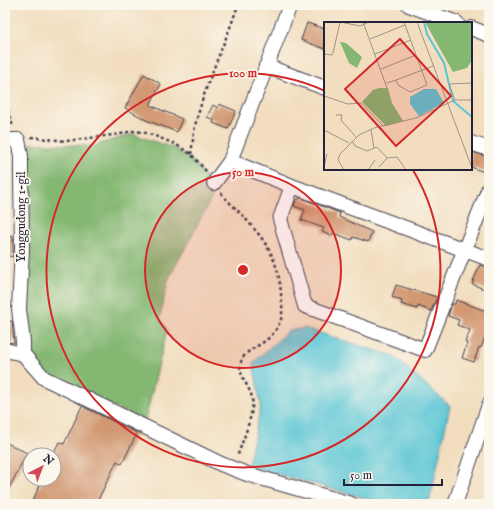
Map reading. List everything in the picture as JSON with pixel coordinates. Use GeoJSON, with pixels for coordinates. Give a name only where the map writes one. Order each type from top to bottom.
{"type":"FeatureCollection","features":[{"type":"Feature","properties":{"kind":"street"},"geometry":{"type":"LineString","coordinates":[[214,182],[230,160],[290,5]]}},
{"type":"Feature","properties":{"kind":"street"},"geometry":{"type":"LineString","coordinates":[[409,5],[454,22]]}},
{"type":"Feature","properties":{"kind":"street"},"geometry":{"type":"LineString","coordinates":[[472,28],[489,35]]}},
{"type":"Feature","properties":{"kind":"street"},"geometry":{"type":"LineString","coordinates":[[266,66],[324,88]]}},
{"type":"Feature","properties":{"kind":"street","name":"Yonggudong 1-gil"},"geometry":{"type":"LineString","coordinates":[[12,140],[21,156],[22,248],[19,309],[23,354]]}},
{"type":"Feature","properties":{"kind":"street"},"geometry":{"type":"LineString","coordinates":[[472,143],[489,149]]}},
{"type":"Feature","properties":{"kind":"street"},"geometry":{"type":"LineString","coordinates":[[230,160],[292,186],[489,259]]}},
{"type":"Feature","properties":{"kind":"street"},"geometry":{"type":"LineString","coordinates":[[292,186],[280,219],[305,306],[425,350],[489,188]]}},
{"type":"Feature","properties":{"kind":"street"},"geometry":{"type":"LineString","coordinates":[[5,350],[23,354],[44,378],[221,464],[247,474],[351,504]]}},
{"type":"Feature","properties":{"kind":"street"},"geometry":{"type":"LineString","coordinates":[[455,504],[489,405]]}},
{"type":"Feature","properties":{"kind":"path"},"geometry":{"type":"LineString","coordinates":[[191,154],[197,116],[238,5]]}},
{"type":"Feature","properties":{"kind":"path"},"geometry":{"type":"LineString","coordinates":[[5,99],[12,125],[12,140],[25,140],[32,137],[66,141],[121,134],[132,131],[155,136],[175,144],[191,154],[203,167],[227,201],[251,224],[266,243],[275,260],[280,277],[283,314],[280,324],[274,333],[245,355],[241,361],[240,372],[252,398],[252,407],[234,469]]}},
{"type":"Feature","properties":{"kind":"green space"},"geometry":{"type":"Polygon","coordinates":[[[133,134],[174,148],[193,161],[216,190],[168,280],[160,318],[167,330],[145,421],[37,372],[29,345],[26,290],[26,159],[29,143],[93,146],[133,134]]]}},
{"type":"Feature","properties":{"kind":"water"},"geometry":{"type":"Polygon","coordinates":[[[304,328],[393,356],[450,406],[429,504],[387,504],[248,466],[261,405],[253,363],[288,331],[304,328]]]}},
{"type":"Feature","properties":{"kind":"building"},"geometry":{"type":"Polygon","coordinates":[[[307,23],[324,29],[324,49],[301,40],[307,23]]]}},
{"type":"Feature","properties":{"kind":"building"},"geometry":{"type":"Polygon","coordinates":[[[144,74],[161,84],[150,105],[182,119],[177,132],[146,120],[125,108],[144,74]]]}},
{"type":"Feature","properties":{"kind":"building"},"geometry":{"type":"Polygon","coordinates":[[[219,104],[236,111],[228,129],[213,123],[214,120],[207,117],[213,105],[218,108],[219,104]]]}},
{"type":"Feature","properties":{"kind":"building"},"geometry":{"type":"Polygon","coordinates":[[[472,152],[489,157],[489,161],[484,172],[472,167],[472,152]]]}},
{"type":"Feature","properties":{"kind":"building"},"geometry":{"type":"Polygon","coordinates":[[[301,198],[340,213],[339,217],[372,232],[368,242],[353,237],[352,240],[333,233],[332,236],[322,232],[324,228],[301,220],[305,210],[294,206],[296,200],[301,198]]]}},
{"type":"Feature","properties":{"kind":"building"},"geometry":{"type":"Polygon","coordinates":[[[5,235],[13,237],[13,257],[5,255],[5,235]]]}},
{"type":"Feature","properties":{"kind":"building"},"geometry":{"type":"Polygon","coordinates":[[[480,265],[489,267],[489,291],[472,284],[480,265]]]}},
{"type":"Feature","properties":{"kind":"building"},"geometry":{"type":"Polygon","coordinates":[[[396,285],[437,297],[431,311],[418,306],[417,309],[401,304],[402,301],[392,297],[396,285]]]}},
{"type":"Feature","properties":{"kind":"building"},"geometry":{"type":"Polygon","coordinates":[[[456,300],[489,312],[489,327],[481,348],[479,347],[474,362],[462,358],[467,343],[465,342],[470,330],[457,325],[459,320],[448,316],[452,304],[455,304],[456,300]]]}},
{"type":"Feature","properties":{"kind":"building"},"geometry":{"type":"Polygon","coordinates":[[[5,321],[12,321],[14,343],[5,342],[5,321]]]}},
{"type":"Feature","properties":{"kind":"building"},"geometry":{"type":"Polygon","coordinates":[[[82,406],[137,433],[122,464],[117,461],[96,504],[31,504],[39,487],[62,487],[62,447],[56,447],[59,442],[64,444],[82,406]]]}},
{"type":"Feature","properties":{"kind":"building"},"geometry":{"type":"Polygon","coordinates":[[[5,442],[22,450],[22,463],[5,496],[5,442]]]}}]}
